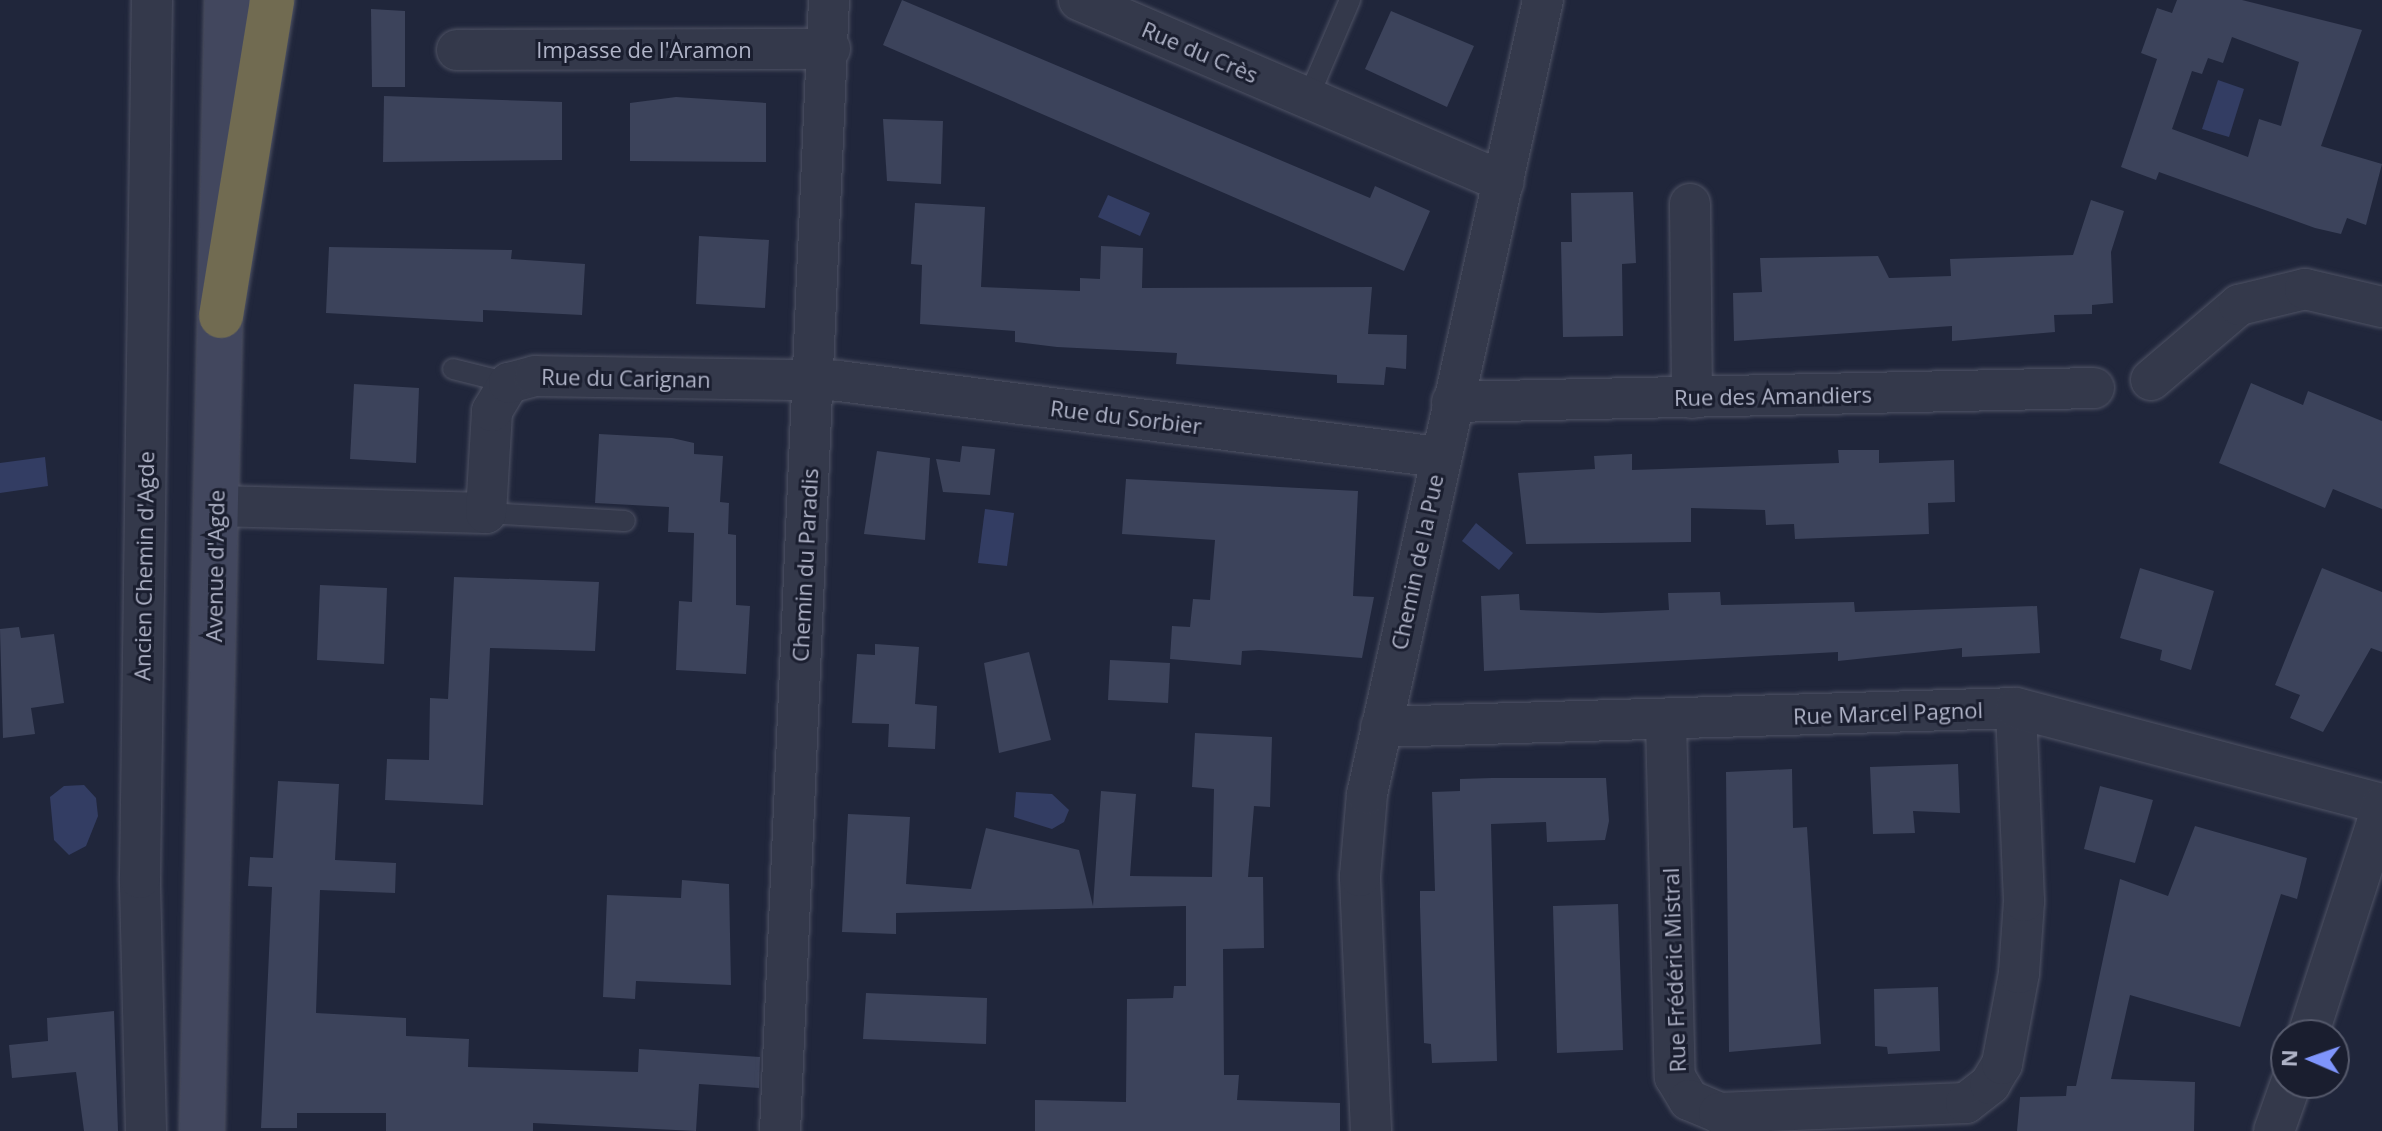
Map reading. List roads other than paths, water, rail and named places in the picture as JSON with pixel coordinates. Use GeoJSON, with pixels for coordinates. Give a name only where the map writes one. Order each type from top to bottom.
{"type":"FeatureCollection","features":[{"type":"Feature","properties":{"kind":"highway"},"geometry":{"type":"LineString","coordinates":[[221,316],[272,0]]}},
{"type":"Feature","properties":{"kind":"main road","name":"Avenue d'Agde"},"geometry":{"type":"LineString","coordinates":[[202,1131],[227,0]]}},
{"type":"Feature","properties":{"kind":"street","name":"Ancien Chemin d'Agde"},"geometry":{"type":"LineString","coordinates":[[146,1131],[140,878],[152,0]]}},
{"type":"Feature","properties":{"kind":"street","name":"Chemin du Paradis"},"geometry":{"type":"LineString","coordinates":[[780,1131],[830,49],[829,0]]}},
{"type":"Feature","properties":{"kind":"street","name":"Chemin de la Pue"},"geometry":{"type":"LineString","coordinates":[[1371,1131],[1360,876],[1381,727],[1543,0]]}},
{"type":"Feature","properties":{"kind":"street","name":"Rue du Crès"},"geometry":{"type":"LineString","coordinates":[[1089,2],[1504,182]]}},
{"type":"Feature","properties":{"kind":"street","name":"Impasse de l'Aramon"},"geometry":{"type":"LineString","coordinates":[[457,50],[830,49]]}},
{"type":"Feature","properties":{"kind":"street"},"geometry":{"type":"LineString","coordinates":[[1690,204],[1692,398]]}},
{"type":"Feature","properties":{"kind":"street"},"geometry":{"type":"LineString","coordinates":[[2151,380],[2239,305],[2305,289],[2382,307]]}},
{"type":"Feature","properties":{"kind":"street","name":"Rue du Carignan"},"geometry":{"type":"LineString","coordinates":[[486,513],[492,411],[509,383],[535,376],[813,381]]}},
{"type":"Feature","properties":{"kind":"street","name":"Rue du Sorbier"},"geometry":{"type":"LineString","coordinates":[[813,381],[1439,457]]}},
{"type":"Feature","properties":{"kind":"street","name":"Rue des Amandiers"},"geometry":{"type":"LineString","coordinates":[[1452,402],[2094,388]]}},
{"type":"Feature","properties":{"kind":"street"},"geometry":{"type":"LineString","coordinates":[[216,506],[486,513]]}},
{"type":"Feature","properties":{"kind":"street","name":"Rue Marcel Pagnol"},"geometry":{"type":"LineString","coordinates":[[1381,727],[1666,721],[2016,708],[2382,805]]}},
{"type":"Feature","properties":{"kind":"street","name":"Rue Frédéric Mistral"},"geometry":{"type":"LineString","coordinates":[[1666,721],[1675,1077],[1689,1100],[1719,1113],[1966,1103],[1990,1084],[2002,1064],[2019,973],[2024,901],[2016,708]]}},
{"type":"Feature","properties":{"kind":"street"},"geometry":{"type":"LineString","coordinates":[[2313,1019],[2382,805]]}},
{"type":"Feature","properties":{"kind":"street"},"geometry":{"type":"LineString","coordinates":[[2274,1131],[2285,1099]]}},
{"type":"Feature","properties":{"kind":"lane"},"geometry":{"type":"LineString","coordinates":[[1308,98],[1350,0]]}},
{"type":"Feature","properties":{"kind":"lane"},"geometry":{"type":"LineString","coordinates":[[453,369],[509,383]]}},
{"type":"Feature","properties":{"kind":"lane"},"geometry":{"type":"LineString","coordinates":[[486,513],[625,521]]}},
{"type":"Feature","properties":{"kind":"water"},"geometry":{"type":"Polygon","coordinates":[[[2218,80],[2244,89],[2229,137],[2202,129],[2218,80]]]}},
{"type":"Feature","properties":{"kind":"water"},"geometry":{"type":"Polygon","coordinates":[[[1108,195],[1150,213],[1140,236],[1098,217],[1108,195]]]}},
{"type":"Feature","properties":{"kind":"water"},"geometry":{"type":"Polygon","coordinates":[[[45,457],[48,486],[0,493],[0,463],[45,457]]]}},
{"type":"Feature","properties":{"kind":"water"},"geometry":{"type":"Polygon","coordinates":[[[985,509],[1014,513],[1007,566],[978,563],[985,509]]]}},
{"type":"Feature","properties":{"kind":"water"},"geometry":{"type":"Polygon","coordinates":[[[1476,523],[1513,553],[1499,570],[1462,541],[1476,523]]]}},
{"type":"Feature","properties":{"kind":"water"},"geometry":{"type":"Polygon","coordinates":[[[84,785],[96,798],[98,816],[86,846],[69,855],[54,840],[50,797],[64,786],[84,785]]]}},
{"type":"Feature","properties":{"kind":"water"},"geometry":{"type":"Polygon","coordinates":[[[1016,792],[1052,794],[1069,810],[1064,822],[1052,829],[1014,817],[1016,792]]]}}]}
